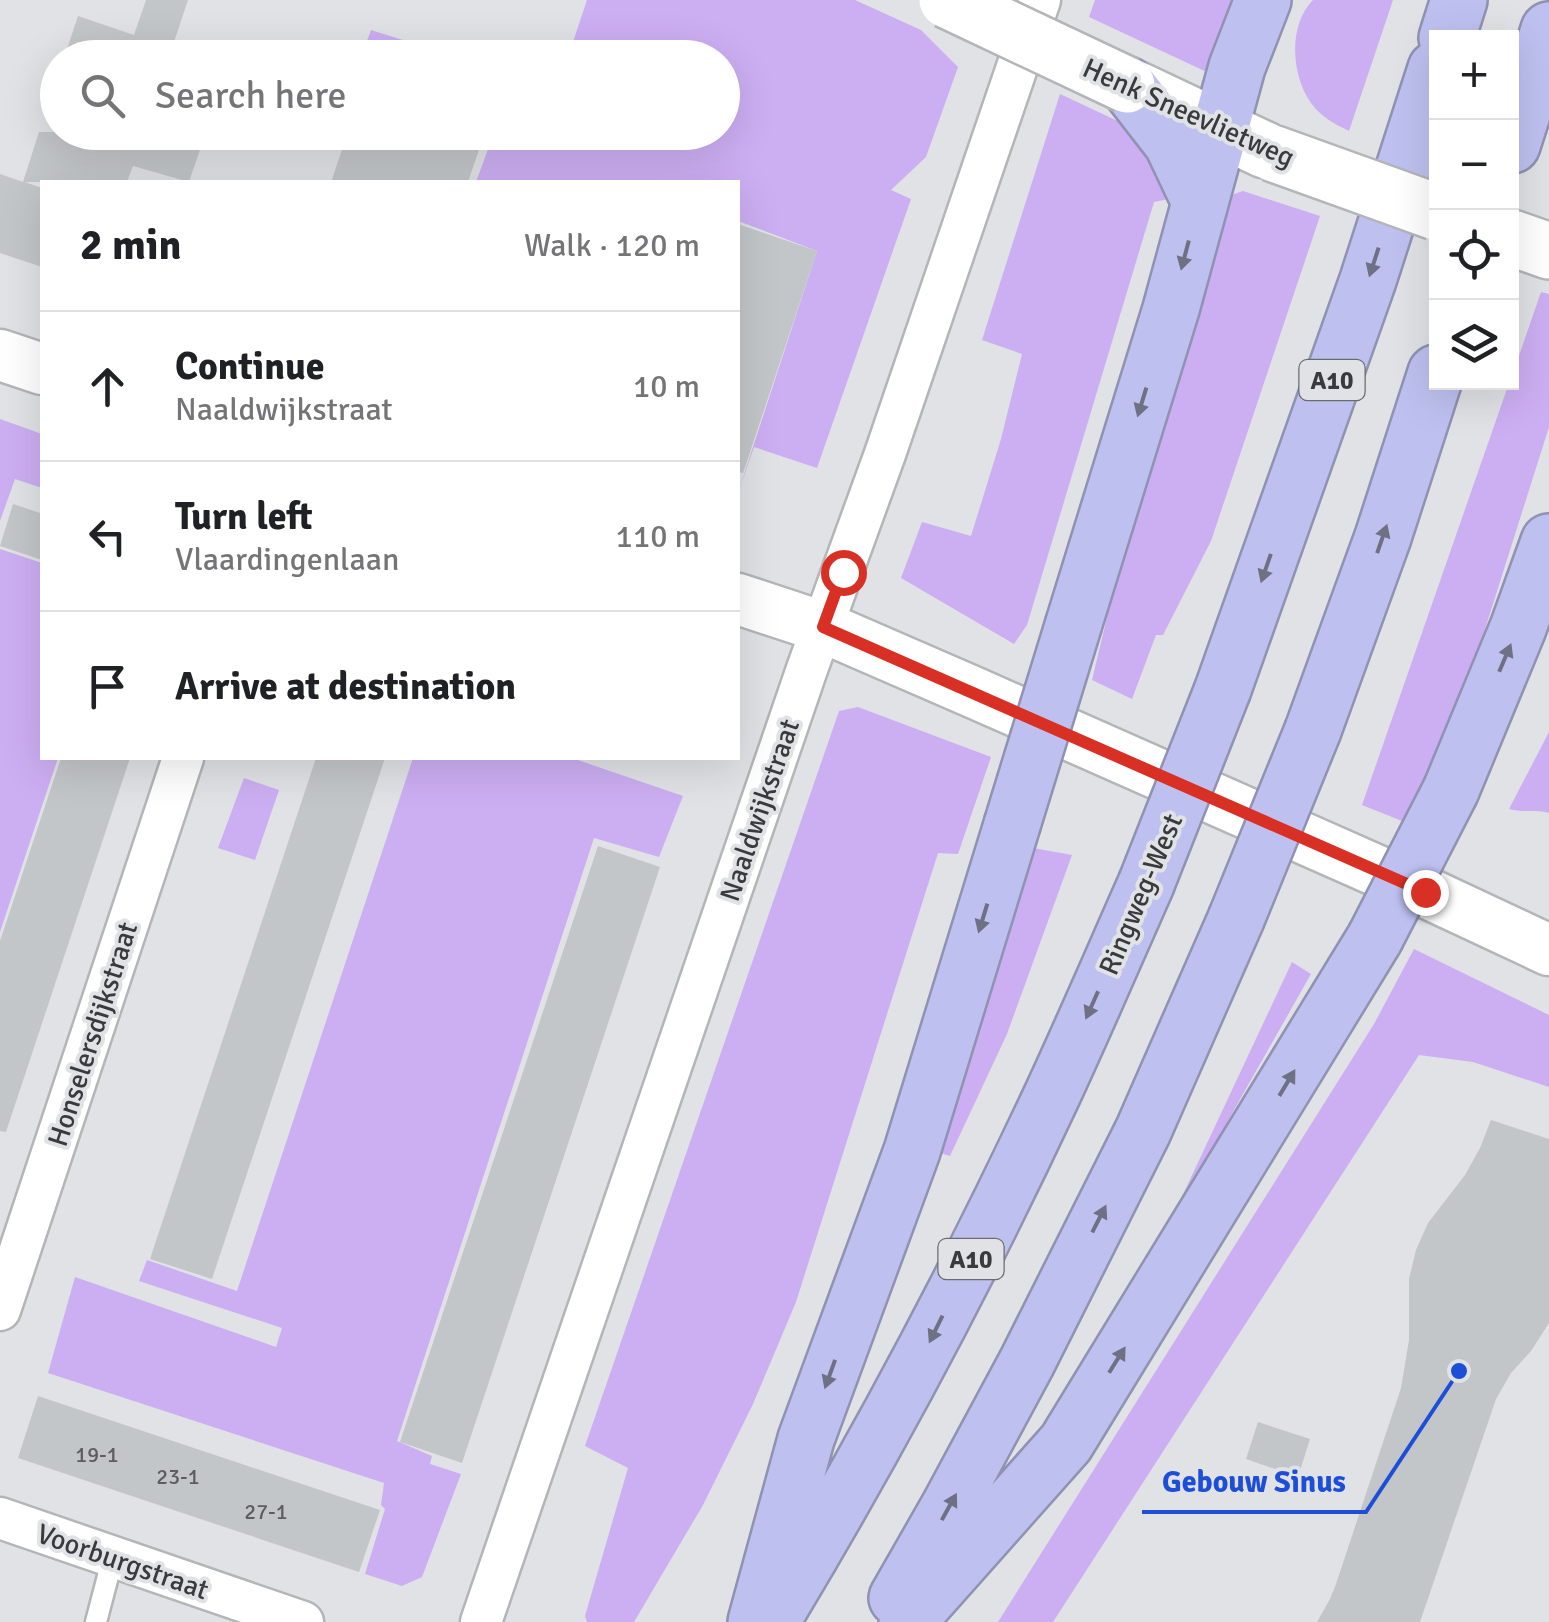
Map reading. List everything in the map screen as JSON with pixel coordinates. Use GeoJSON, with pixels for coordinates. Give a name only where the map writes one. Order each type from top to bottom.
{"type":"FeatureCollection","features":[{"type":"Feature","properties":{"kind":"highway"},"geometry":{"type":"LineString","coordinates":[[756,1622],[806,1439],[912,1152],[1170,309],[1237,67],[1263,0]]}},
{"type":"Feature","properties":{"kind":"highway"},"geometry":{"type":"LineString","coordinates":[[1450,30],[1459,0]]}},
{"type":"Feature","properties":{"kind":"highway"},"geometry":{"type":"LineString","coordinates":[[1519,122],[1549,30]]}},
{"type":"Feature","properties":{"kind":"highway"},"geometry":{"type":"LineString","coordinates":[[1126,85],[1172,143],[1200,202]]}},
{"type":"Feature","properties":{"kind":"highway","name":"Ringweg-West"},"geometry":{"type":"LineString","coordinates":[[771,1622],[924,1354],[1052,1094],[1146,884],[1223,689],[1368,280],[1429,91]]}},
{"type":"Feature","properties":{"kind":"highway"},"geometry":{"type":"LineString","coordinates":[[882,1622],[1027,1362],[1143,1131],[1236,919],[1312,730],[1383,538],[1431,390]]}},
{"type":"Feature","properties":{"kind":"highway"},"geometry":{"type":"LineString","coordinates":[[906,1622],[1066,1443],[1353,974],[1450,790],[1518,628],[1549,542]]}},
{"type":"Feature","properties":{"kind":"main road","name":"Henk Sneevlietweg"},"geometry":{"type":"LineString","coordinates":[[947,0],[1219,130],[1430,210]]}},
{"type":"Feature","properties":{"kind":"main road"},"geometry":{"type":"LineString","coordinates":[[1519,240],[1549,251]]}},
{"type":"Feature","properties":{"kind":"street","name":"Naaldwijkstraat"},"geometry":{"type":"LineString","coordinates":[[480,1622],[1040,0]]}},
{"type":"Feature","properties":{"kind":"street"},"geometry":{"type":"LineString","coordinates":[[0,355],[40,368]]}},
{"type":"Feature","properties":{"kind":"street"},"geometry":{"type":"LineString","coordinates":[[740,600],[823,627],[1549,950]]}},
{"type":"Feature","properties":{"kind":"street","name":"Honselersdijkstraat"},"geometry":{"type":"LineString","coordinates":[[0,1310],[182,760]]}},
{"type":"Feature","properties":{"kind":"street","name":"Voorburgstraat"},"geometry":{"type":"LineString","coordinates":[[0,1518],[303,1622]]}},
{"type":"Feature","properties":{"kind":"lane"},"geometry":{"type":"LineString","coordinates":[[96,1622],[113,1557]]}},
{"type":"Feature","properties":{"kind":"shaded area"},"geometry":{"type":"Polygon","coordinates":[[[587,0],[855,0],[921,30],[958,67],[926,157],[891,190],[911,199],[817,468],[754,447],[740,487],[817,251],[740,222],[740,180],[477,180],[488,150],[740,150],[740,40],[574,40],[587,0]]]}},
{"type":"Feature","properties":{"kind":"shaded area"},"geometry":{"type":"Polygon","coordinates":[[[1095,0],[1237,0],[1211,74],[1089,17],[1095,0]]]}},
{"type":"Feature","properties":{"kind":"shaded area"},"geometry":{"type":"Polygon","coordinates":[[[1313,0],[1393,0],[1349,131],[1315,108],[1299,79],[1296,36],[1313,0]]]}},
{"type":"Feature","properties":{"kind":"shaded area"},"geometry":{"type":"Polygon","coordinates":[[[371,30],[403,40],[367,40],[371,30]]]}},
{"type":"Feature","properties":{"kind":"shaded area"},"geometry":{"type":"Polygon","coordinates":[[[1060,94],[1122,123],[1147,140],[1169,199],[1154,202],[1027,625],[1014,644],[901,578],[922,522],[971,536],[1022,354],[982,340],[1060,94]]]}},
{"type":"Feature","properties":{"kind":"shaded area"},"geometry":{"type":"Polygon","coordinates":[[[1243,191],[1320,216],[1211,541],[1163,635],[1156,635],[1132,699],[1092,680],[1227,201],[1243,191]]]}},
{"type":"Feature","properties":{"kind":"shaded area"},"geometry":{"type":"Polygon","coordinates":[[[1541,292],[1549,294],[1549,427],[1480,645],[1439,755],[1402,821],[1362,805],[1507,390],[1519,390],[1519,356],[1541,292]]]}},
{"type":"Feature","properties":{"kind":"shaded area"},"geometry":{"type":"Polygon","coordinates":[[[0,419],[40,433],[40,487],[15,479],[0,521],[0,419]]]}},
{"type":"Feature","properties":{"kind":"shaded area"},"geometry":{"type":"Polygon","coordinates":[[[0,549],[40,562],[40,760],[57,760],[0,932],[0,549]]]}},
{"type":"Feature","properties":{"kind":"shaded area"},"geometry":{"type":"Polygon","coordinates":[[[858,707],[991,757],[958,854],[938,853],[796,1302],[753,1404],[703,1505],[634,1622],[587,1622],[585,1616],[628,1468],[585,1446],[839,711],[858,707]]]}},
{"type":"Feature","properties":{"kind":"shaded area"},"geometry":{"type":"Polygon","coordinates":[[[1549,732],[1549,813],[1509,809],[1549,732]]]}},
{"type":"Feature","properties":{"kind":"shaded area"},"geometry":{"type":"Polygon","coordinates":[[[412,760],[578,760],[683,796],[659,857],[594,838],[397,1441],[432,1456],[430,1464],[461,1474],[422,1577],[402,1586],[365,1574],[385,1509],[381,1505],[384,1483],[48,1373],[75,1277],[276,1347],[282,1328],[139,1281],[147,1260],[237,1291],[412,760]]]}},
{"type":"Feature","properties":{"kind":"shaded area"},"geometry":{"type":"Polygon","coordinates":[[[244,778],[279,790],[255,860],[218,848],[244,778]]]}},
{"type":"Feature","properties":{"kind":"shaded area"},"geometry":{"type":"Polygon","coordinates":[[[1033,848],[1072,855],[1007,1034],[950,1156],[940,1153],[1033,848]]]}},
{"type":"Feature","properties":{"kind":"shaded area"},"geometry":{"type":"Polygon","coordinates":[[[1414,949],[1549,1015],[1549,1087],[1473,1062],[1419,1055],[1053,1622],[998,1622],[1374,1024],[1414,949]]]}},
{"type":"Feature","properties":{"kind":"shaded area"},"geometry":{"type":"Polygon","coordinates":[[[1292,962],[1311,974],[1149,1267],[1292,962]]]}},
{"type":"Feature","properties":{"kind":"building"},"geometry":{"type":"Polygon","coordinates":[[[146,0],[188,0],[175,40],[70,40],[78,16],[134,35],[146,0]]]}},
{"type":"Feature","properties":{"kind":"building"},"geometry":{"type":"Polygon","coordinates":[[[39,132],[40,150],[200,150],[190,180],[133,166],[128,180],[25,182],[40,187],[40,266],[0,253],[0,174],[23,182],[39,132]]]}},
{"type":"Feature","properties":{"kind":"building"},"geometry":{"type":"Polygon","coordinates":[[[342,150],[479,150],[469,180],[332,180],[342,150]]]}},
{"type":"Feature","properties":{"kind":"building"},"geometry":{"type":"Polygon","coordinates":[[[740,225],[817,251],[743,473],[740,472],[740,225]]]}},
{"type":"Feature","properties":{"kind":"building"},"geometry":{"type":"Polygon","coordinates":[[[13,504],[40,513],[40,559],[0,546],[13,504]]]}},
{"type":"Feature","properties":{"kind":"building"},"geometry":{"type":"Polygon","coordinates":[[[60,760],[129,760],[6,1132],[0,1131],[0,941],[60,760]]]}},
{"type":"Feature","properties":{"kind":"building"},"geometry":{"type":"Polygon","coordinates":[[[315,760],[384,760],[212,1279],[150,1259],[315,760]]]}},
{"type":"Feature","properties":{"kind":"building"},"geometry":{"type":"Polygon","coordinates":[[[598,846],[660,867],[462,1463],[400,1442],[598,846]]]}},
{"type":"Feature","properties":{"kind":"building"},"geometry":{"type":"Polygon","coordinates":[[[1491,1120],[1549,1139],[1549,1323],[1496,1399],[1420,1622],[1317,1622],[1336,1584],[1401,1388],[1409,1340],[1409,1279],[1416,1250],[1428,1223],[1465,1175],[1491,1120]]]}},
{"type":"Feature","properties":{"kind":"building"},"geometry":{"type":"Polygon","coordinates":[[[38,1396],[380,1510],[359,1572],[18,1458],[38,1396]]]}},
{"type":"Feature","properties":{"kind":"building"},"geometry":{"type":"Polygon","coordinates":[[[1258,1422],[1310,1439],[1298,1477],[1246,1459],[1258,1422]]]}},
{"type":"Feature","properties":{"kind":"place","name":"Gebouw Sinus"},"geometry":{"type":"Point","coordinates":[1459,1371]}},
{"type":"Feature","properties":{"kind":"route"},"geometry":{"type":"LineString","coordinates":[[843,572],[823,627],[1425,892]]}}]}
